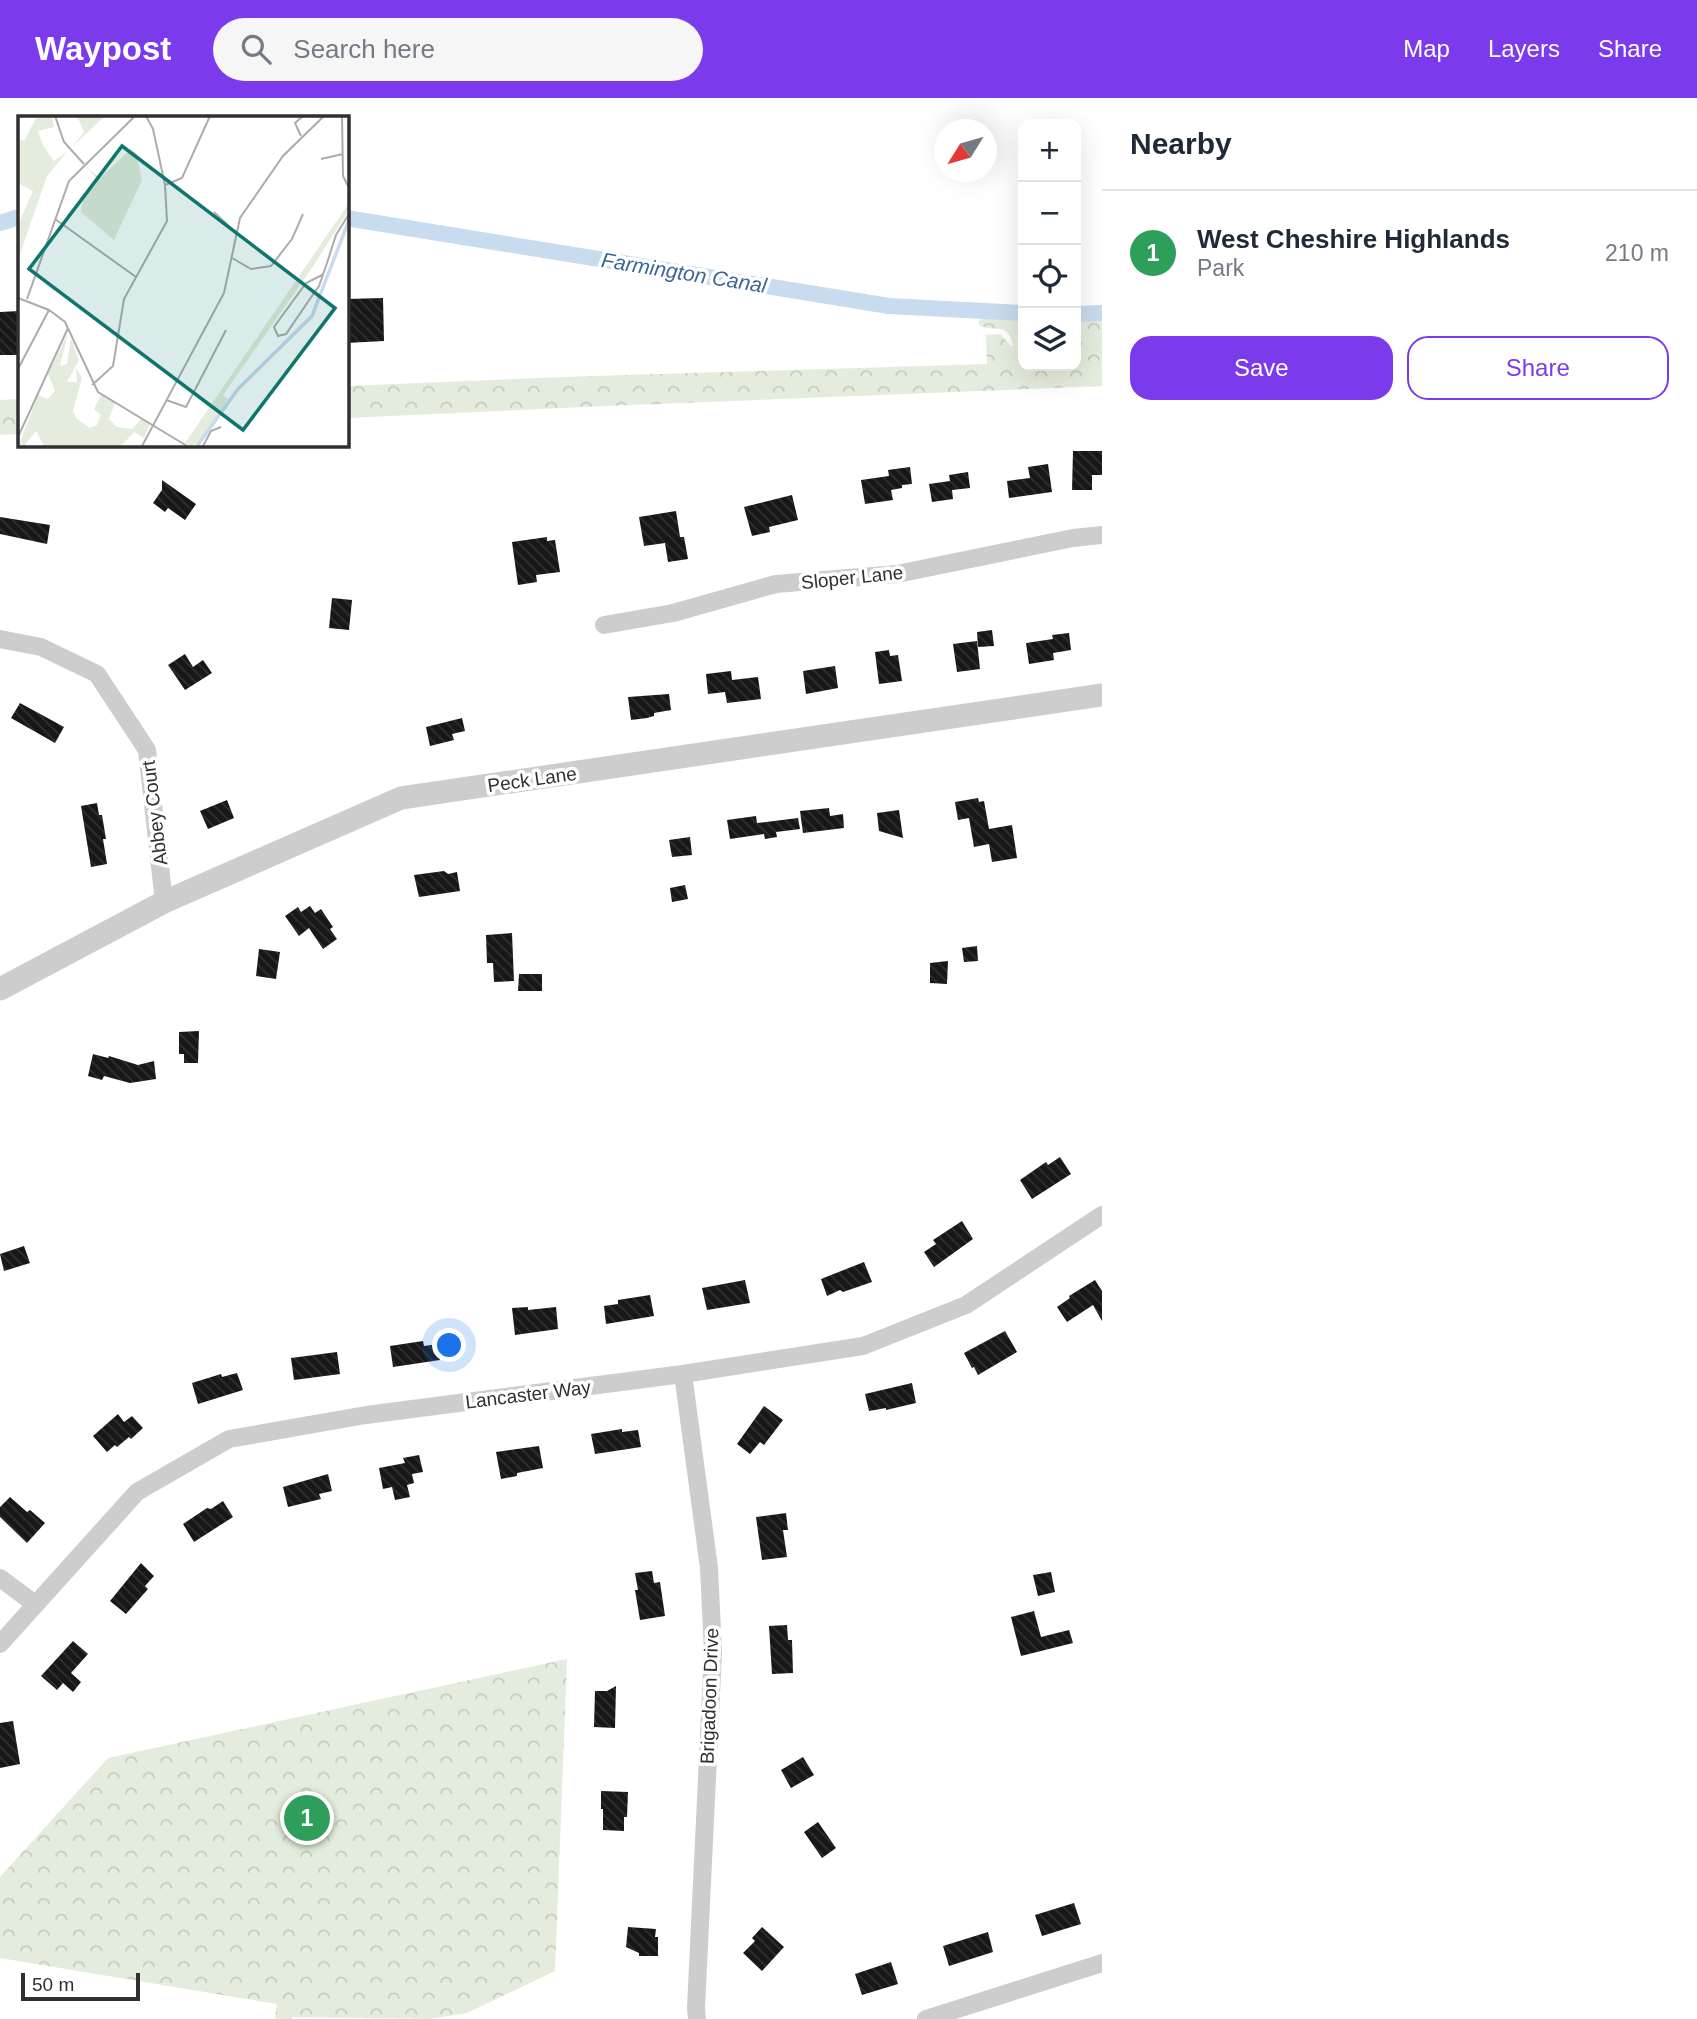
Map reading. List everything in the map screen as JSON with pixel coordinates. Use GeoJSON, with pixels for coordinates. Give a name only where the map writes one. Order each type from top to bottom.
{"type":"FeatureCollection","features":[{"type":"Feature","properties":{"kind":"street","name":"Sloper Lane"},"geometry":{"type":"LineString","coordinates":[[604,625],[673,613],[776,584],[897,574],[1073,538],[1102,535]]}},
{"type":"Feature","properties":{"kind":"street","name":"Abbey Court"},"geometry":{"type":"LineString","coordinates":[[0,639],[41,648],[97,674],[147,750],[164,902]]}},
{"type":"Feature","properties":{"kind":"street","name":"Peck Lane"},"geometry":{"type":"LineString","coordinates":[[0,989],[164,902],[401,798],[1102,695]]}},
{"type":"Feature","properties":{"kind":"street","name":"Lancaster Way"},"geometry":{"type":"LineString","coordinates":[[0,1644],[137,1492],[229,1439],[366,1415],[683,1374],[863,1346],[967,1305],[1102,1216]]}},
{"type":"Feature","properties":{"kind":"street","name":"Brigadoon Drive"},"geometry":{"type":"LineString","coordinates":[[683,1374],[709,1568],[713,1652],[699,1913],[697,2019]]}},
{"type":"Feature","properties":{"kind":"street"},"geometry":{"type":"LineString","coordinates":[[0,1578],[35,1604]]}},
{"type":"Feature","properties":{"kind":"street"},"geometry":{"type":"LineString","coordinates":[[926,2019],[1102,1963]]}},
{"type":"Feature","properties":{"kind":"green space"},"geometry":{"type":"Polygon","coordinates":[[[1018,314],[1018,371],[1081,371],[1081,317],[1102,320],[1102,386],[348,418],[348,386],[987,364],[986,335],[1000,334],[1013,346],[1005,331],[980,326],[978,322],[989,316],[1009,320],[1018,314]]]}},
{"type":"Feature","properties":{"kind":"green space"},"geometry":{"type":"Polygon","coordinates":[[[18,399],[18,434],[0,435],[0,400],[18,399]]]}},
{"type":"Feature","properties":{"kind":"green space"},"geometry":{"type":"Polygon","coordinates":[[[567,1659],[555,1971],[467,2013],[430,2019],[275,2019],[277,2004],[0,1958],[0,1877],[108,1758],[567,1659]]]}},
{"type":"Feature","properties":{"kind":"building"},"geometry":{"type":"Polygon","coordinates":[[[383,298],[384,341],[348,343],[348,299],[383,298]]]}},
{"type":"Feature","properties":{"kind":"building"},"geometry":{"type":"Polygon","coordinates":[[[18,311],[18,355],[0,355],[0,312],[18,311]]]}},
{"type":"Feature","properties":{"kind":"building"},"geometry":{"type":"Polygon","coordinates":[[[1073,451],[1102,451],[1102,475],[1092,475],[1092,490],[1072,490],[1073,451]]]}},
{"type":"Feature","properties":{"kind":"building"},"geometry":{"type":"Polygon","coordinates":[[[1048,464],[1052,492],[1009,498],[1007,481],[1030,478],[1028,467],[1048,464]]]}},
{"type":"Feature","properties":{"kind":"building"},"geometry":{"type":"Polygon","coordinates":[[[910,467],[912,484],[891,490],[893,500],[865,504],[861,480],[889,476],[888,470],[910,467]]]}},
{"type":"Feature","properties":{"kind":"building"},"geometry":{"type":"Polygon","coordinates":[[[968,472],[970,488],[952,490],[953,499],[932,502],[929,484],[950,481],[949,475],[968,472]]]}},
{"type":"Feature","properties":{"kind":"building"},"geometry":{"type":"Polygon","coordinates":[[[162,480],[196,504],[185,520],[168,508],[165,512],[153,503],[162,490],[162,480]]]}},
{"type":"Feature","properties":{"kind":"building"},"geometry":{"type":"Polygon","coordinates":[[[792,495],[798,520],[769,527],[770,532],[752,536],[744,507],[792,495]]]}},
{"type":"Feature","properties":{"kind":"building"},"geometry":{"type":"Polygon","coordinates":[[[676,511],[680,537],[684,537],[688,559],[668,562],[665,543],[644,546],[639,517],[676,511]]]}},
{"type":"Feature","properties":{"kind":"building"},"geometry":{"type":"Polygon","coordinates":[[[0,517],[50,525],[47,544],[0,534],[0,517]]]}},
{"type":"Feature","properties":{"kind":"building"},"geometry":{"type":"Polygon","coordinates":[[[547,537],[547,541],[555,540],[560,572],[536,575],[537,582],[518,585],[512,542],[547,537]]]}},
{"type":"Feature","properties":{"kind":"building"},"geometry":{"type":"Polygon","coordinates":[[[332,598],[352,600],[349,630],[329,628],[332,598]]]}},
{"type":"Feature","properties":{"kind":"building"},"geometry":{"type":"Polygon","coordinates":[[[992,630],[994,646],[978,647],[977,632],[992,630]]]}},
{"type":"Feature","properties":{"kind":"building"},"geometry":{"type":"Polygon","coordinates":[[[1069,633],[1071,650],[1053,653],[1054,660],[1029,664],[1026,643],[1053,639],[1052,635],[1069,633]]]}},
{"type":"Feature","properties":{"kind":"building"},"geometry":{"type":"Polygon","coordinates":[[[977,641],[980,669],[957,672],[953,644],[977,641]]]}},
{"type":"Feature","properties":{"kind":"building"},"geometry":{"type":"Polygon","coordinates":[[[889,650],[890,656],[898,655],[902,681],[879,684],[875,652],[889,650]]]}},
{"type":"Feature","properties":{"kind":"building"},"geometry":{"type":"Polygon","coordinates":[[[185,654],[193,667],[203,660],[212,673],[185,690],[168,665],[185,654]]]}},
{"type":"Feature","properties":{"kind":"building"},"geometry":{"type":"Polygon","coordinates":[[[835,666],[838,688],[806,694],[803,671],[835,666]]]}},
{"type":"Feature","properties":{"kind":"building"},"geometry":{"type":"Polygon","coordinates":[[[731,671],[732,680],[758,677],[761,699],[727,703],[725,692],[708,694],[706,674],[731,671]]]}},
{"type":"Feature","properties":{"kind":"building"},"geometry":{"type":"Polygon","coordinates":[[[669,694],[671,710],[631,720],[628,697],[669,694]]]}},
{"type":"Feature","properties":{"kind":"building"},"geometry":{"type":"Polygon","coordinates":[[[20,703],[64,727],[55,743],[11,718],[20,703]]]}},
{"type":"Feature","properties":{"kind":"building"},"geometry":{"type":"Polygon","coordinates":[[[462,718],[465,731],[452,734],[454,740],[430,746],[426,727],[462,718]]]}},
{"type":"Feature","properties":{"kind":"building"},"geometry":{"type":"Polygon","coordinates":[[[978,798],[979,802],[984,801],[989,829],[1012,825],[1017,858],[992,862],[989,844],[974,847],[969,818],[958,820],[955,802],[978,798]]]}},
{"type":"Feature","properties":{"kind":"building"},"geometry":{"type":"Polygon","coordinates":[[[227,800],[234,818],[208,829],[200,811],[227,800]]]}},
{"type":"Feature","properties":{"kind":"building"},"geometry":{"type":"Polygon","coordinates":[[[97,803],[106,839],[103,839],[107,864],[91,867],[81,806],[97,803]]]}},
{"type":"Feature","properties":{"kind":"building"},"geometry":{"type":"Polygon","coordinates":[[[829,808],[830,816],[843,814],[844,828],[803,833],[800,811],[829,808]]]}},
{"type":"Feature","properties":{"kind":"building"},"geometry":{"type":"Polygon","coordinates":[[[899,810],[903,838],[879,831],[877,813],[899,810]]]}},
{"type":"Feature","properties":{"kind":"building"},"geometry":{"type":"Polygon","coordinates":[[[756,816],[757,823],[798,818],[800,829],[776,832],[777,837],[765,839],[764,834],[730,839],[727,820],[756,816]]]}},
{"type":"Feature","properties":{"kind":"building"},"geometry":{"type":"Polygon","coordinates":[[[690,837],[692,855],[672,857],[669,840],[690,837]]]}},
{"type":"Feature","properties":{"kind":"building"},"geometry":{"type":"Polygon","coordinates":[[[444,871],[448,874],[457,872],[460,891],[419,897],[414,875],[444,871]]]}},
{"type":"Feature","properties":{"kind":"building"},"geometry":{"type":"Polygon","coordinates":[[[685,885],[688,899],[672,902],[670,888],[685,885]]]}},
{"type":"Feature","properties":{"kind":"building"},"geometry":{"type":"Polygon","coordinates":[[[310,906],[315,913],[321,909],[333,927],[330,929],[337,939],[323,949],[309,928],[299,936],[285,916],[298,907],[301,912],[310,906]]]}},
{"type":"Feature","properties":{"kind":"building"},"geometry":{"type":"Polygon","coordinates":[[[512,933],[514,981],[494,982],[493,963],[487,963],[486,935],[512,933]]]}},
{"type":"Feature","properties":{"kind":"building"},"geometry":{"type":"Polygon","coordinates":[[[977,946],[978,961],[964,962],[962,948],[977,946]]]}},
{"type":"Feature","properties":{"kind":"building"},"geometry":{"type":"Polygon","coordinates":[[[259,949],[280,952],[276,979],[256,976],[259,949]]]}},
{"type":"Feature","properties":{"kind":"building"},"geometry":{"type":"Polygon","coordinates":[[[948,961],[947,984],[930,983],[930,963],[948,961]]]}},
{"type":"Feature","properties":{"kind":"building"},"geometry":{"type":"Polygon","coordinates":[[[519,974],[542,974],[542,991],[518,991],[519,974]]]}},
{"type":"Feature","properties":{"kind":"building"},"geometry":{"type":"Polygon","coordinates":[[[199,1031],[198,1063],[184,1063],[184,1054],[179,1054],[179,1032],[199,1031]]]}},
{"type":"Feature","properties":{"kind":"building"},"geometry":{"type":"Polygon","coordinates":[[[93,1054],[138,1065],[154,1061],[156,1079],[130,1083],[104,1076],[102,1080],[88,1076],[93,1054]]]}},
{"type":"Feature","properties":{"kind":"building"},"geometry":{"type":"Polygon","coordinates":[[[1060,1157],[1071,1174],[1032,1199],[1020,1180],[1046,1162],[1048,1165],[1060,1157]]]}},
{"type":"Feature","properties":{"kind":"building"},"geometry":{"type":"Polygon","coordinates":[[[962,1221],[973,1239],[934,1267],[924,1252],[936,1244],[933,1240],[962,1221]]]}},
{"type":"Feature","properties":{"kind":"building"},"geometry":{"type":"Polygon","coordinates":[[[24,1246],[30,1263],[4,1271],[0,1254],[24,1246]]]}},
{"type":"Feature","properties":{"kind":"building"},"geometry":{"type":"Polygon","coordinates":[[[864,1262],[872,1282],[827,1296],[821,1279],[864,1262]]]}},
{"type":"Feature","properties":{"kind":"building"},"geometry":{"type":"Polygon","coordinates":[[[745,1280],[750,1303],[707,1310],[702,1288],[745,1280]]]}},
{"type":"Feature","properties":{"kind":"building"},"geometry":{"type":"Polygon","coordinates":[[[1095,1280],[1102,1291],[1102,1321],[1093,1305],[1067,1322],[1057,1307],[1095,1280]]]}},
{"type":"Feature","properties":{"kind":"building"},"geometry":{"type":"Polygon","coordinates":[[[650,1295],[654,1316],[606,1324],[604,1306],[618,1304],[618,1300],[650,1295]]]}},
{"type":"Feature","properties":{"kind":"building"},"geometry":{"type":"Polygon","coordinates":[[[528,1307],[528,1310],[556,1307],[558,1329],[515,1335],[512,1308],[528,1307]]]}},
{"type":"Feature","properties":{"kind":"building"},"geometry":{"type":"Polygon","coordinates":[[[1005,1331],[1017,1352],[978,1375],[964,1353],[1005,1331]]]}},
{"type":"Feature","properties":{"kind":"building"},"geometry":{"type":"Polygon","coordinates":[[[423,1341],[424,1346],[438,1344],[440,1360],[393,1367],[390,1346],[423,1341]]]}},
{"type":"Feature","properties":{"kind":"building"},"geometry":{"type":"Polygon","coordinates":[[[337,1352],[340,1374],[294,1380],[291,1358],[337,1352]]]}},
{"type":"Feature","properties":{"kind":"building"},"geometry":{"type":"Polygon","coordinates":[[[237,1373],[243,1390],[198,1404],[192,1383],[221,1374],[222,1377],[237,1373]]]}},
{"type":"Feature","properties":{"kind":"building"},"geometry":{"type":"Polygon","coordinates":[[[912,1383],[916,1403],[869,1411],[865,1394],[912,1383]]]}},
{"type":"Feature","properties":{"kind":"building"},"geometry":{"type":"Polygon","coordinates":[[[764,1406],[783,1420],[764,1445],[760,1442],[750,1454],[737,1444],[764,1406]]]}},
{"type":"Feature","properties":{"kind":"building"},"geometry":{"type":"Polygon","coordinates":[[[118,1414],[124,1422],[132,1416],[143,1428],[131,1439],[129,1437],[107,1452],[93,1436],[118,1414]]]}},
{"type":"Feature","properties":{"kind":"building"},"geometry":{"type":"Polygon","coordinates":[[[622,1429],[622,1432],[638,1430],[641,1447],[595,1454],[591,1434],[622,1429]]]}},
{"type":"Feature","properties":{"kind":"building"},"geometry":{"type":"Polygon","coordinates":[[[539,1446],[543,1468],[501,1479],[496,1452],[539,1446]]]}},
{"type":"Feature","properties":{"kind":"building"},"geometry":{"type":"Polygon","coordinates":[[[419,1455],[423,1472],[412,1474],[414,1483],[407,1485],[410,1497],[395,1500],[392,1487],[383,1489],[379,1468],[405,1463],[403,1458],[419,1455]]]}},
{"type":"Feature","properties":{"kind":"building"},"geometry":{"type":"Polygon","coordinates":[[[328,1474],[332,1491],[319,1494],[321,1499],[288,1507],[283,1487],[328,1474]]]}},
{"type":"Feature","properties":{"kind":"building"},"geometry":{"type":"Polygon","coordinates":[[[10,1497],[45,1523],[27,1543],[0,1517],[0,1507],[10,1497]]]}},
{"type":"Feature","properties":{"kind":"building"},"geometry":{"type":"Polygon","coordinates":[[[223,1501],[233,1517],[194,1542],[183,1524],[223,1501]]]}},
{"type":"Feature","properties":{"kind":"building"},"geometry":{"type":"Polygon","coordinates":[[[786,1513],[788,1530],[783,1530],[787,1557],[762,1560],[756,1517],[786,1513]]]}},
{"type":"Feature","properties":{"kind":"building"},"geometry":{"type":"Polygon","coordinates":[[[141,1563],[154,1576],[145,1586],[148,1589],[126,1614],[110,1601],[141,1563]]]}},
{"type":"Feature","properties":{"kind":"building"},"geometry":{"type":"Polygon","coordinates":[[[652,1571],[654,1583],[660,1582],[665,1616],[640,1620],[635,1573],[652,1571]]]}},
{"type":"Feature","properties":{"kind":"building"},"geometry":{"type":"Polygon","coordinates":[[[1051,1572],[1055,1592],[1038,1596],[1033,1575],[1051,1572]]]}},
{"type":"Feature","properties":{"kind":"building"},"geometry":{"type":"Polygon","coordinates":[[[1034,1611],[1041,1637],[1069,1630],[1073,1643],[1021,1656],[1011,1617],[1034,1611]]]}},
{"type":"Feature","properties":{"kind":"building"},"geometry":{"type":"Polygon","coordinates":[[[787,1625],[788,1640],[792,1640],[793,1673],[772,1674],[769,1626],[787,1625]]]}},
{"type":"Feature","properties":{"kind":"building"},"geometry":{"type":"Polygon","coordinates":[[[73,1641],[88,1654],[71,1673],[81,1682],[73,1692],[63,1683],[57,1690],[41,1676],[73,1641]]]}},
{"type":"Feature","properties":{"kind":"building"},"geometry":{"type":"Polygon","coordinates":[[[616,1686],[615,1728],[594,1727],[595,1691],[607,1691],[616,1686]]]}},
{"type":"Feature","properties":{"kind":"building"},"geometry":{"type":"Polygon","coordinates":[[[13,1721],[20,1764],[0,1768],[0,1723],[13,1721]]]}},
{"type":"Feature","properties":{"kind":"building"},"geometry":{"type":"Polygon","coordinates":[[[803,1757],[814,1775],[791,1788],[781,1770],[803,1757]]]}},
{"type":"Feature","properties":{"kind":"building"},"geometry":{"type":"Polygon","coordinates":[[[601,1791],[628,1792],[624,1831],[603,1830],[601,1791]]]}},
{"type":"Feature","properties":{"kind":"building"},"geometry":{"type":"Polygon","coordinates":[[[818,1822],[836,1848],[822,1858],[804,1832],[818,1822]]]}},
{"type":"Feature","properties":{"kind":"building"},"geometry":{"type":"Polygon","coordinates":[[[1074,1903],[1081,1924],[1042,1936],[1035,1915],[1074,1903]]]}},
{"type":"Feature","properties":{"kind":"building"},"geometry":{"type":"Polygon","coordinates":[[[628,1927],[656,1929],[658,1956],[639,1956],[639,1953],[626,1947],[628,1927]]]}},
{"type":"Feature","properties":{"kind":"building"},"geometry":{"type":"Polygon","coordinates":[[[762,1927],[784,1947],[762,1971],[743,1953],[755,1941],[752,1938],[762,1927]]]}},
{"type":"Feature","properties":{"kind":"building"},"geometry":{"type":"Polygon","coordinates":[[[988,1932],[993,1952],[949,1966],[943,1946],[988,1932]]]}},
{"type":"Feature","properties":{"kind":"building"},"geometry":{"type":"Polygon","coordinates":[[[891,1962],[898,1984],[862,1995],[855,1974],[891,1962]]]}},
{"type":"Feature","properties":{"kind":"waterway","name":"Farmington Canal"},"geometry":{"type":"LineString","coordinates":[[0,223],[18,217]]}},
{"type":"Feature","properties":{"kind":"waterway","name":"Farmington Canal"},"geometry":{"type":"LineString","coordinates":[[348,218],[889,306],[1018,313]]}},
{"type":"Feature","properties":{"kind":"waterway","name":"Farmington Canal"},"geometry":{"type":"LineString","coordinates":[[1081,314],[1102,313]]}},
{"type":"Feature","properties":{"kind":"place","name":"West Cheshire Highlands"},"geometry":{"type":"Point","coordinates":[307,1818]}}]}
